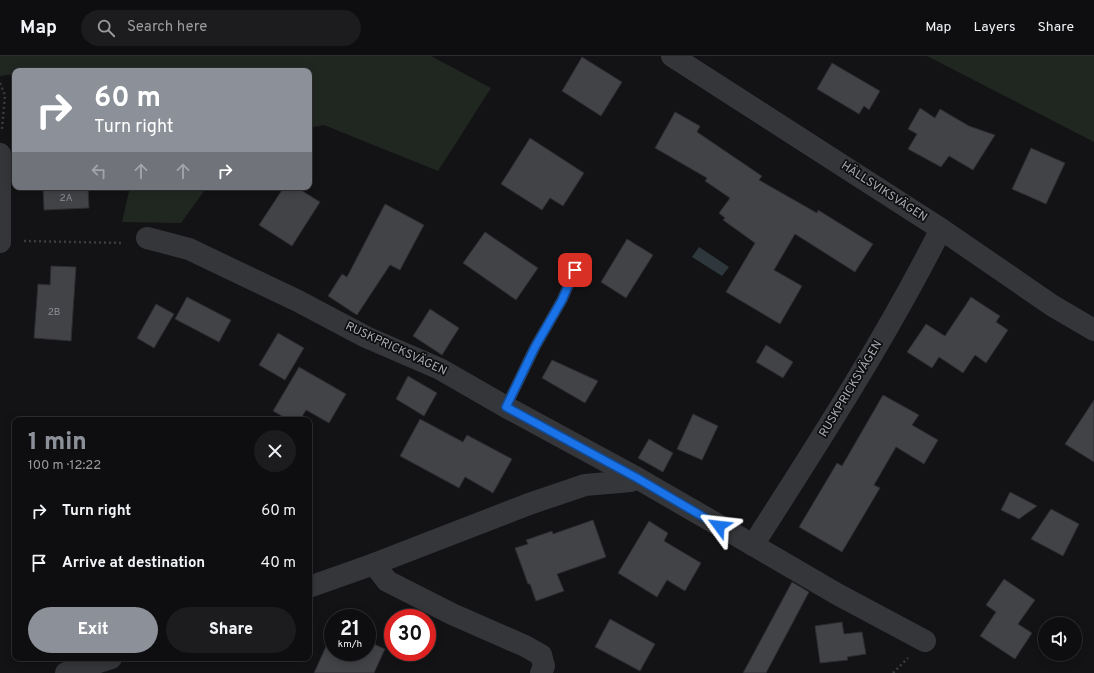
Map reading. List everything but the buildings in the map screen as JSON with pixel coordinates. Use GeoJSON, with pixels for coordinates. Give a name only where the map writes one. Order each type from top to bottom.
{"type":"FeatureCollection","features":[{"type":"Feature","properties":{"kind":"street","name":"HÄLLSVIKSVÄGEN"},"geometry":{"type":"LineString","coordinates":[[672,56],[941,229],[1053,306],[1094,330]]}},
{"type":"Feature","properties":{"kind":"street"},"geometry":{"type":"LineString","coordinates":[[0,154],[0,241]]}},
{"type":"Feature","properties":{"kind":"street","name":"RUSKPRICKSVÄGEN"},"geometry":{"type":"LineString","coordinates":[[753,545],[823,436],[897,311],[941,229]]}},
{"type":"Feature","properties":{"kind":"street","name":"RUSKPRICKSVÄGEN"},"geometry":{"type":"LineString","coordinates":[[147,238],[189,248],[298,301],[366,337],[440,369],[506,407],[637,478],[837,594],[925,641]]}},
{"type":"Feature","properties":{"kind":"street"},"geometry":{"type":"LineString","coordinates":[[312,587],[529,504],[585,485],[631,481],[637,478]]}},
{"type":"Feature","properties":{"kind":"street"},"geometry":{"type":"LineString","coordinates":[[374,564],[387,581],[452,614],[525,646],[540,655],[544,666],[541,673]]}},
{"type":"Feature","properties":{"kind":"street"},"geometry":{"type":"LineString","coordinates":[[66,673],[102,661]]}},
{"type":"Feature","properties":{"kind":"lane"},"geometry":{"type":"LineString","coordinates":[[506,407],[535,347],[562,300],[575,270]]}},
{"type":"Feature","properties":{"kind":"path"},"geometry":{"type":"LineString","coordinates":[[0,83],[5,95],[0,154]]}},
{"type":"Feature","properties":{"kind":"path"},"geometry":{"type":"LineString","coordinates":[[0,241],[134,243],[147,238]]}},
{"type":"Feature","properties":{"kind":"shaded area"},"geometry":{"type":"Polygon","coordinates":[[[0,56],[431,56],[491,88],[438,171],[324,125],[312,127],[312,68],[12,68],[12,74],[0,76],[0,56]]]}},
{"type":"Feature","properties":{"kind":"shaded area"},"geometry":{"type":"Polygon","coordinates":[[[927,56],[1094,56],[1094,142],[927,56]]]}},
{"type":"Feature","properties":{"kind":"shaded area"},"geometry":{"type":"Polygon","coordinates":[[[129,190],[205,190],[181,223],[122,222],[129,190]]]}},
{"type":"Feature","properties":{"kind":"shaded area"},"geometry":{"type":"Polygon","coordinates":[[[699,247],[729,267],[722,276],[692,257],[699,247]]]}},
{"type":"Feature","properties":{"kind":"route"},"geometry":{"type":"LineString","coordinates":[[575,270],[562,300],[535,347],[506,407],[637,478],[719,526]]}}]}
